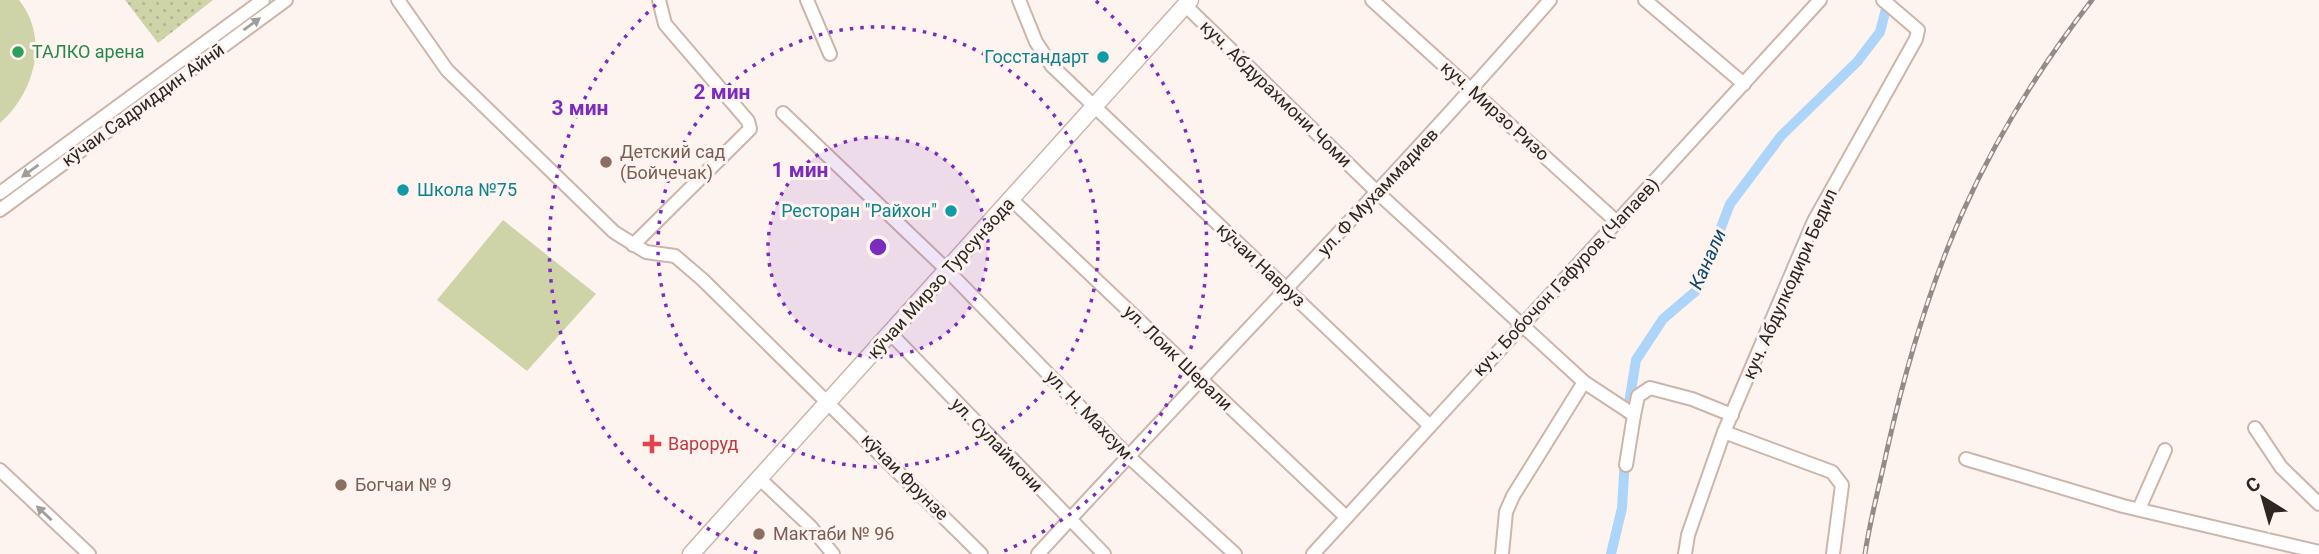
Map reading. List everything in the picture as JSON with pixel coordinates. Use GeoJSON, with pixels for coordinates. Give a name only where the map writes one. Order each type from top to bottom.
{"type":"FeatureCollection","features":[{"type":"Feature","properties":{"kind":"main road","name":"кӯчаи Мирзо Турсунзода"},"geometry":{"type":"LineString","coordinates":[[691,554],[1188,3]]}},
{"type":"Feature","properties":{"kind":"street","name":"кӯчаи Садриддин Айнӣ"},"geometry":{"type":"LineString","coordinates":[[0,193],[263,0]]}},
{"type":"Feature","properties":{"kind":"street","name":"кӯчаи Садриддин Айнӣ"},"geometry":{"type":"LineString","coordinates":[[0,210],[286,0]]}},
{"type":"Feature","properties":{"kind":"street"},"geometry":{"type":"LineString","coordinates":[[398,0],[447,70],[614,232],[633,245],[750,129],[748,121],[665,24],[659,0]]}},
{"type":"Feature","properties":{"kind":"street"},"geometry":{"type":"LineString","coordinates":[[807,0],[830,54]]}},
{"type":"Feature","properties":{"kind":"street"},"geometry":{"type":"LineString","coordinates":[[1019,0],[1036,41],[1052,66],[1094,107]]}},
{"type":"Feature","properties":{"kind":"street","name":"куч. Мирзо Ризо"},"geometry":{"type":"LineString","coordinates":[[1372,0],[1618,223]]}},
{"type":"Feature","properties":{"kind":"street","name":"ул. Ф Мухаммадиев"},"geometry":{"type":"LineString","coordinates":[[1038,554],[1199,379],[1378,193],[1550,0]]}},
{"type":"Feature","properties":{"kind":"street"},"geometry":{"type":"LineString","coordinates":[[1646,0],[1744,84]]}},
{"type":"Feature","properties":{"kind":"street","name":"куч. Бобочон Гафуров (Чапаев)"},"geometry":{"type":"LineString","coordinates":[[1313,554],[1428,424],[1618,223],[1820,0]]}},
{"type":"Feature","properties":{"kind":"street","name":"куч. Абдулкодири Бедил"},"geometry":{"type":"LineString","coordinates":[[1685,554],[1688,535],[1724,432],[1821,207],[1916,39],[1918,30],[1883,0]]}},
{"type":"Feature","properties":{"kind":"street","name":"куч. Абдурахмони Чоми"},"geometry":{"type":"LineString","coordinates":[[1188,3],[1378,193],[1584,382],[1634,415]]}},
{"type":"Feature","properties":{"kind":"street","name":"кӯчаи Навруз"},"geometry":{"type":"LineString","coordinates":[[1094,107],[1428,424]]}},
{"type":"Feature","properties":{"kind":"street","name":"ул. Н. Махсум"},"geometry":{"type":"LineString","coordinates":[[783,113],[948,271],[1128,456],[1235,554]]}},
{"type":"Feature","properties":{"kind":"street","name":"ул. Лоик Шерали"},"geometry":{"type":"LineString","coordinates":[[1012,198],[1346,517]]}},
{"type":"Feature","properties":{"kind":"street","name":"кӯчаи Фрунзе"},"geometry":{"type":"LineString","coordinates":[[633,245],[646,252],[675,256],[829,401],[981,554]]}},
{"type":"Feature","properties":{"kind":"street","name":"ул. Сулаймони"},"geometry":{"type":"LineString","coordinates":[[891,334],[1069,521],[1104,554]]}},
{"type":"Feature","properties":{"kind":"street"},"geometry":{"type":"LineString","coordinates":[[1502,554],[1506,512],[1513,496],[1584,382]]}},
{"type":"Feature","properties":{"kind":"street"},"geometry":{"type":"LineString","coordinates":[[1626,465],[1638,396],[1650,388],[1692,399],[1732,415]]}},
{"type":"Feature","properties":{"kind":"street"},"geometry":{"type":"LineString","coordinates":[[2255,428],[2281,467],[2319,505]]}},
{"type":"Feature","properties":{"kind":"street"},"geometry":{"type":"LineString","coordinates":[[1724,432],[1832,472],[1842,485],[1833,554]]}},
{"type":"Feature","properties":{"kind":"street"},"geometry":{"type":"LineString","coordinates":[[2138,509],[2165,450]]}},
{"type":"Feature","properties":{"kind":"street"},"geometry":{"type":"LineString","coordinates":[[1966,459],[2138,509],[2319,552]]}},
{"type":"Feature","properties":{"kind":"street"},"geometry":{"type":"LineString","coordinates":[[0,470],[89,554]]}},
{"type":"Feature","properties":{"kind":"street"},"geometry":{"type":"LineString","coordinates":[[760,479],[810,526],[833,554]]}},
{"type":"Feature","properties":{"kind":"green space","name":"ТАЛКО арена"},"geometry":{"type":"Polygon","coordinates":[[[0,0],[19,0],[34,31],[36,48],[34,65],[22,97],[0,123],[0,0]]]}},
{"type":"Feature","properties":{"kind":"green space"},"geometry":{"type":"Polygon","coordinates":[[[125,0],[213,0],[158,43],[125,0]]]}},
{"type":"Feature","properties":{"kind":"green space"},"geometry":{"type":"Polygon","coordinates":[[[503,220],[596,294],[527,371],[437,300],[503,220]]]}},
{"type":"Feature","properties":{"kind":"waterway","name":"Канали"},"geometry":{"type":"LineString","coordinates":[[1627,415],[1636,360],[1663,319],[1697,290],[1730,204],[1781,136],[1857,62],[1880,32],[1888,1]]}},
{"type":"Feature","properties":{"kind":"waterway","name":"Канали"},"geometry":{"type":"LineString","coordinates":[[1611,554],[1622,508],[1625,458]]}},
{"type":"Feature","properties":{"kind":"railway"},"geometry":{"type":"LineString","coordinates":[[1865,554],[1887,450],[1920,325],[1962,213],[2018,106],[2092,0]]}},
{"type":"Feature","properties":{"kind":"place","name":"ТАЛКО арена"},"geometry":{"type":"Point","coordinates":[18,52]}},
{"type":"Feature","properties":{"kind":"place","name":"Госстандарт"},"geometry":{"type":"Point","coordinates":[1103,57]}},
{"type":"Feature","properties":{"kind":"place","name":"Детский сад (Бойчечак)"},"geometry":{"type":"Point","coordinates":[606,162]}},
{"type":"Feature","properties":{"kind":"place","name":"Школа №75"},"geometry":{"type":"Point","coordinates":[403,190]}},
{"type":"Feature","properties":{"kind":"place","name":"Ресторан \"Райхон\""},"geometry":{"type":"Point","coordinates":[951,211]}},
{"type":"Feature","properties":{"kind":"place","name":"Вароруд"},"geometry":{"type":"Point","coordinates":[652,444]}},
{"type":"Feature","properties":{"kind":"place","name":"Богчаи № 9"},"geometry":{"type":"Point","coordinates":[341,485]}},
{"type":"Feature","properties":{"kind":"place","name":"Мактаби № 96"},"geometry":{"type":"Point","coordinates":[759,534]}}]}
